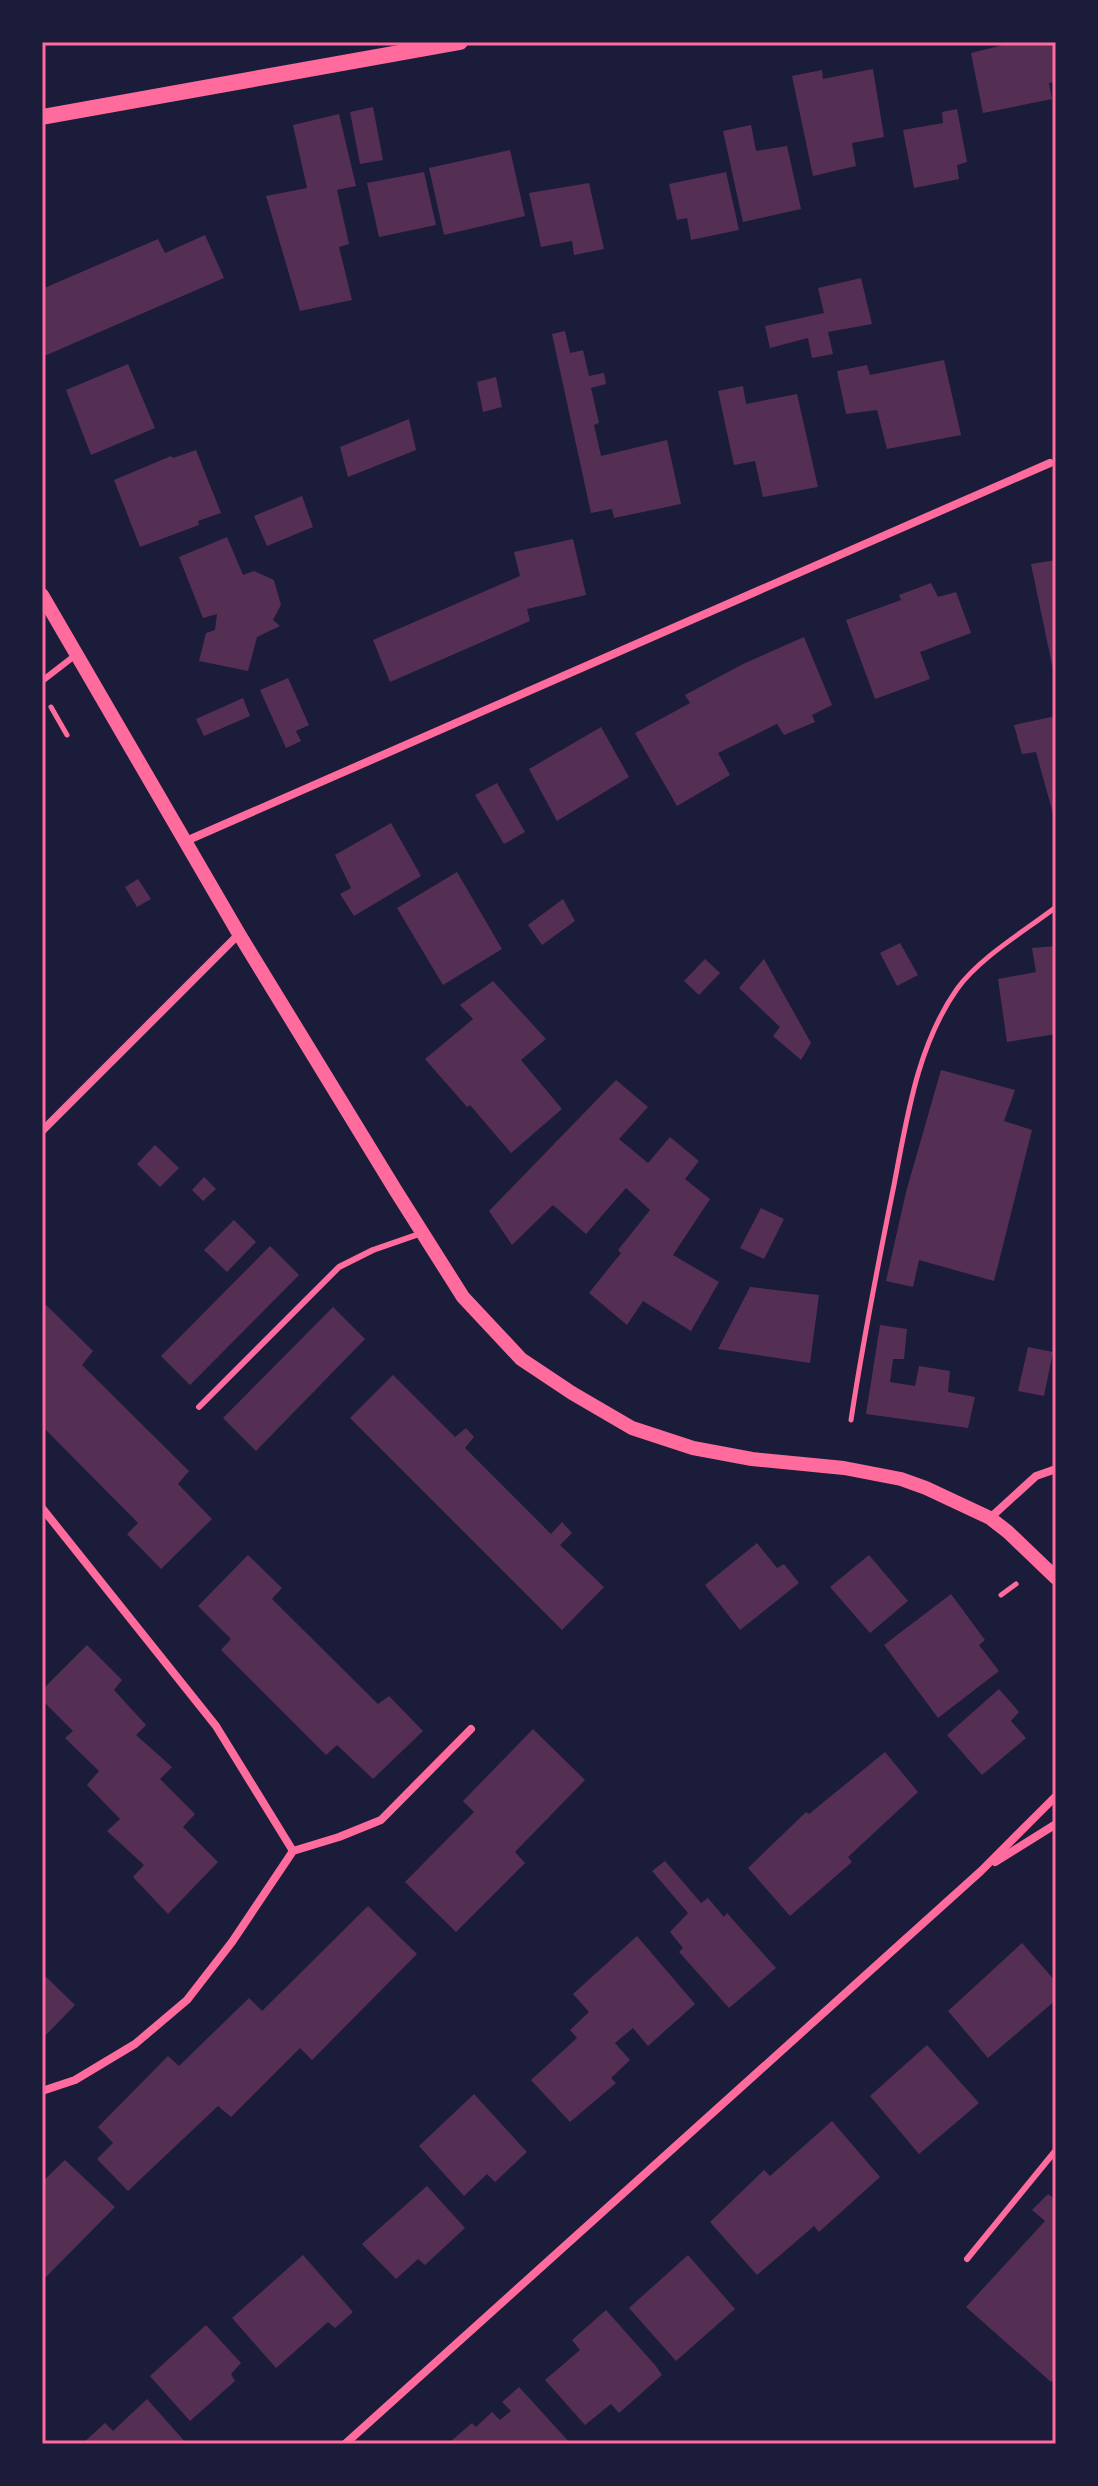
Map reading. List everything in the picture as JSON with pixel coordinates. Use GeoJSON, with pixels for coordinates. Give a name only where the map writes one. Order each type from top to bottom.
{"type":"FeatureCollection","features":[{"type":"Feature","properties":{"kind":"main road"},"geometry":{"type":"LineString","coordinates":[[42,117],[460,42]]}},
{"type":"Feature","properties":{"kind":"street"},"geometry":{"type":"LineString","coordinates":[[186,841],[1050,463]]}},
{"type":"Feature","properties":{"kind":"street"},"geometry":{"type":"LineString","coordinates":[[42,595],[239,934],[422,1233],[463,1297],[521,1359],[632,1428],[693,1448],[752,1459],[844,1468],[901,1479],[990,1518],[1056,1578]]}},
{"type":"Feature","properties":{"kind":"street"},"geometry":{"type":"LineString","coordinates":[[42,1131],[239,934]]}},
{"type":"Feature","properties":{"kind":"street"},"geometry":{"type":"LineString","coordinates":[[990,1518],[1036,1476],[1056,1469]]}},
{"type":"Feature","properties":{"kind":"street"},"geometry":{"type":"LineString","coordinates":[[42,1508],[216,1726],[293,1851]]}},
{"type":"Feature","properties":{"kind":"street"},"geometry":{"type":"LineString","coordinates":[[1042,1564],[1056,1591]]}},
{"type":"Feature","properties":{"kind":"street"},"geometry":{"type":"LineString","coordinates":[[42,2091],[75,2080],[135,2044],[187,2000],[232,1942],[293,1851],[381,1820],[471,1729]]}},
{"type":"Feature","properties":{"kind":"street"},"geometry":{"type":"LineString","coordinates":[[345,2444],[981,1871],[1056,1796]]}},
{"type":"Feature","properties":{"kind":"street"},"geometry":{"type":"LineString","coordinates":[[981,1871],[1056,1824]]}},
{"type":"Feature","properties":{"kind":"lane"},"geometry":{"type":"LineString","coordinates":[[42,681],[77,654]]}},
{"type":"Feature","properties":{"kind":"lane"},"geometry":{"type":"LineString","coordinates":[[199,1407],[339,1267],[373,1250],[422,1233]]}},
{"type":"Feature","properties":{"kind":"lane"},"geometry":{"type":"LineString","coordinates":[[967,2259],[1056,2150]]}},
{"type":"Feature","properties":{"kind":"path"},"geometry":{"type":"LineString","coordinates":[[48,703],[67,735]]}},
{"type":"Feature","properties":{"kind":"path"},"geometry":{"type":"LineString","coordinates":[[851,1420],[865,1327],[903,1138],[919,1071],[933,1031],[958,987],[989,957],[1056,907]]}},
{"type":"Feature","properties":{"kind":"path"},"geometry":{"type":"LineString","coordinates":[[1001,1595],[1020,1581]]}},
{"type":"Feature","properties":{"kind":"building"},"geometry":{"type":"Polygon","coordinates":[[[1015,42],[1056,42],[1056,82],[1049,83],[1052,99],[983,113],[971,53],[1015,42]]]}},
{"type":"Feature","properties":{"kind":"building"},"geometry":{"type":"Polygon","coordinates":[[[873,69],[884,137],[852,143],[856,166],[813,176],[792,76],[822,70],[823,79],[873,69]]]}},
{"type":"Feature","properties":{"kind":"building"},"geometry":{"type":"Polygon","coordinates":[[[373,107],[383,160],[360,164],[350,112],[373,107]]]}},
{"type":"Feature","properties":{"kind":"building"},"geometry":{"type":"Polygon","coordinates":[[[957,109],[967,162],[957,165],[959,179],[914,188],[903,130],[943,123],[942,112],[957,109]]]}},
{"type":"Feature","properties":{"kind":"building"},"geometry":{"type":"Polygon","coordinates":[[[339,114],[356,186],[337,190],[349,244],[339,247],[352,300],[300,311],[266,196],[307,188],[293,125],[339,114]]]}},
{"type":"Feature","properties":{"kind":"building"},"geometry":{"type":"Polygon","coordinates":[[[751,125],[756,151],[787,146],[801,209],[743,222],[723,131],[751,125]]]}},
{"type":"Feature","properties":{"kind":"building"},"geometry":{"type":"Polygon","coordinates":[[[510,150],[525,216],[444,235],[429,168],[510,150]]]}},
{"type":"Feature","properties":{"kind":"building"},"geometry":{"type":"Polygon","coordinates":[[[424,172],[436,225],[379,237],[367,183],[424,172]]]}},
{"type":"Feature","properties":{"kind":"building"},"geometry":{"type":"Polygon","coordinates":[[[726,172],[739,230],[691,240],[687,218],[677,220],[669,184],[726,172]]]}},
{"type":"Feature","properties":{"kind":"building"},"geometry":{"type":"Polygon","coordinates":[[[589,183],[604,249],[574,255],[572,241],[541,247],[529,193],[589,183]]]}},
{"type":"Feature","properties":{"kind":"building"},"geometry":{"type":"Polygon","coordinates":[[[205,235],[224,278],[42,357],[42,289],[158,239],[165,253],[205,235]]]}},
{"type":"Feature","properties":{"kind":"building"},"geometry":{"type":"Polygon","coordinates":[[[861,278],[872,324],[828,332],[833,354],[812,358],[808,338],[770,348],[765,326],[824,313],[818,288],[861,278]]]}},
{"type":"Feature","properties":{"kind":"building"},"geometry":{"type":"Polygon","coordinates":[[[565,331],[570,353],[583,350],[589,376],[604,373],[606,384],[591,388],[599,423],[594,425],[601,456],[667,440],[681,504],[614,518],[612,509],[591,513],[552,334],[565,331]]]}},
{"type":"Feature","properties":{"kind":"building"},"geometry":{"type":"Polygon","coordinates":[[[944,360],[961,435],[887,449],[877,410],[846,414],[837,371],[867,365],[870,375],[944,360]]]}},
{"type":"Feature","properties":{"kind":"building"},"geometry":{"type":"Polygon","coordinates":[[[128,364],[155,428],[91,455],[66,390],[128,364]]]}},
{"type":"Feature","properties":{"kind":"building"},"geometry":{"type":"Polygon","coordinates":[[[496,377],[502,407],[483,412],[477,382],[496,377]]]}},
{"type":"Feature","properties":{"kind":"building"},"geometry":{"type":"Polygon","coordinates":[[[743,386],[746,404],[797,394],[818,487],[763,497],[755,461],[734,465],[718,391],[743,386]]]}},
{"type":"Feature","properties":{"kind":"building"},"geometry":{"type":"Polygon","coordinates":[[[409,419],[416,450],[348,477],[340,447],[409,419]]]}},
{"type":"Feature","properties":{"kind":"building"},"geometry":{"type":"Polygon","coordinates":[[[196,450],[221,513],[198,521],[199,525],[140,547],[114,480],[171,456],[173,458],[196,450]]]}},
{"type":"Feature","properties":{"kind":"building"},"geometry":{"type":"Polygon","coordinates":[[[302,496],[313,527],[267,546],[254,516],[302,496]]]}},
{"type":"Feature","properties":{"kind":"building"},"geometry":{"type":"Polygon","coordinates":[[[227,537],[243,575],[254,571],[274,580],[281,605],[273,620],[280,626],[257,637],[248,671],[199,661],[206,633],[215,630],[217,614],[203,618],[179,557],[227,537]]]}},
{"type":"Feature","properties":{"kind":"building"},"geometry":{"type":"Polygon","coordinates":[[[573,539],[586,595],[527,609],[530,621],[390,682],[373,640],[520,576],[514,552],[573,539]]]}},
{"type":"Feature","properties":{"kind":"building"},"geometry":{"type":"Polygon","coordinates":[[[1056,560],[1056,679],[1055,679],[1031,564],[1056,560]]]}},
{"type":"Feature","properties":{"kind":"building"},"geometry":{"type":"Polygon","coordinates":[[[931,583],[938,597],[956,592],[971,633],[920,652],[930,679],[875,699],[846,620],[901,600],[899,595],[931,583]]]}},
{"type":"Feature","properties":{"kind":"building"},"geometry":{"type":"Polygon","coordinates":[[[804,637],[832,705],[812,715],[815,722],[784,735],[777,724],[718,753],[730,775],[677,806],[635,733],[690,703],[685,695],[743,664],[804,637]]]}},
{"type":"Feature","properties":{"kind":"building"},"geometry":{"type":"Polygon","coordinates":[[[288,678],[309,725],[296,731],[301,741],[286,748],[260,690],[288,678]]]}},
{"type":"Feature","properties":{"kind":"building"},"geometry":{"type":"Polygon","coordinates":[[[243,698],[250,716],[204,736],[196,719],[243,698]]]}},
{"type":"Feature","properties":{"kind":"building"},"geometry":{"type":"Polygon","coordinates":[[[1056,716],[1055,821],[1036,752],[1022,754],[1014,725],[1056,716]]]}},
{"type":"Feature","properties":{"kind":"building"},"geometry":{"type":"Polygon","coordinates":[[[601,727],[629,777],[557,821],[529,769],[601,727]]]}},
{"type":"Feature","properties":{"kind":"building"},"geometry":{"type":"Polygon","coordinates":[[[497,783],[525,832],[504,844],[475,795],[497,783]]]}},
{"type":"Feature","properties":{"kind":"building"},"geometry":{"type":"Polygon","coordinates":[[[391,823],[421,876],[354,916],[340,894],[351,888],[335,855],[391,823]]]}},
{"type":"Feature","properties":{"kind":"building"},"geometry":{"type":"Polygon","coordinates":[[[457,872],[502,949],[443,985],[397,908],[457,872]]]}},
{"type":"Feature","properties":{"kind":"building"},"geometry":{"type":"Polygon","coordinates":[[[138,879],[151,899],[137,907],[125,887],[138,879]]]}},
{"type":"Feature","properties":{"kind":"building"},"geometry":{"type":"Polygon","coordinates":[[[563,899],[575,921],[542,945],[528,925],[563,899]]]}},
{"type":"Feature","properties":{"kind":"building"},"geometry":{"type":"Polygon","coordinates":[[[900,943],[918,975],[897,986],[880,953],[900,943]]]}},
{"type":"Feature","properties":{"kind":"building"},"geometry":{"type":"Polygon","coordinates":[[[1056,946],[1056,1034],[1007,1042],[998,979],[1036,972],[1032,948],[1056,946]]]}},
{"type":"Feature","properties":{"kind":"building"},"geometry":{"type":"Polygon","coordinates":[[[705,959],[720,973],[699,995],[684,981],[705,959]]]}},
{"type":"Feature","properties":{"kind":"building"},"geometry":{"type":"Polygon","coordinates":[[[764,959],[811,1043],[801,1060],[773,1036],[780,1027],[739,988],[764,959]]]}},
{"type":"Feature","properties":{"kind":"building"},"geometry":{"type":"Polygon","coordinates":[[[493,981],[546,1039],[521,1060],[562,1109],[511,1153],[425,1059],[473,1019],[460,1005],[493,981]]]}},
{"type":"Feature","properties":{"kind":"building"},"geometry":{"type":"Polygon","coordinates":[[[941,1070],[1015,1090],[1004,1121],[1032,1130],[994,1281],[919,1260],[913,1287],[886,1281],[906,1192],[941,1070]]]}},
{"type":"Feature","properties":{"kind":"building"},"geometry":{"type":"Polygon","coordinates":[[[616,1080],[648,1107],[619,1139],[648,1163],[670,1137],[699,1161],[685,1179],[710,1199],[673,1255],[719,1282],[691,1331],[643,1301],[627,1325],[589,1293],[650,1210],[626,1188],[586,1234],[553,1205],[512,1245],[489,1211],[616,1080]]]}},
{"type":"Feature","properties":{"kind":"building"},"geometry":{"type":"Polygon","coordinates":[[[155,1145],[179,1168],[160,1187],[137,1164],[155,1145]]]}},
{"type":"Feature","properties":{"kind":"building"},"geometry":{"type":"Polygon","coordinates":[[[204,1177],[216,1189],[203,1201],[192,1190],[204,1177]]]}},
{"type":"Feature","properties":{"kind":"building"},"geometry":{"type":"Polygon","coordinates":[[[761,1208],[784,1219],[764,1259],[740,1248],[761,1208]]]}},
{"type":"Feature","properties":{"kind":"building"},"geometry":{"type":"Polygon","coordinates":[[[234,1220],[256,1242],[227,1272],[204,1250],[234,1220]]]}},
{"type":"Feature","properties":{"kind":"building"},"geometry":{"type":"Polygon","coordinates":[[[270,1246],[299,1275],[190,1385],[161,1356],[270,1246]]]}},
{"type":"Feature","properties":{"kind":"building"},"geometry":{"type":"Polygon","coordinates":[[[750,1287],[819,1295],[810,1363],[718,1349],[750,1287]]]}},
{"type":"Feature","properties":{"kind":"building"},"geometry":{"type":"Polygon","coordinates":[[[42,1301],[93,1351],[82,1365],[189,1471],[178,1484],[212,1519],[161,1569],[127,1534],[138,1523],[42,1426],[42,1301]]]}},
{"type":"Feature","properties":{"kind":"building"},"geometry":{"type":"Polygon","coordinates":[[[333,1307],[365,1339],[256,1451],[223,1418],[333,1307]]]}},
{"type":"Feature","properties":{"kind":"building"},"geometry":{"type":"Polygon","coordinates":[[[880,1325],[907,1329],[904,1359],[893,1359],[890,1382],[915,1386],[919,1366],[950,1371],[948,1392],[975,1397],[968,1428],[866,1414],[880,1325]]]}},
{"type":"Feature","properties":{"kind":"building"},"geometry":{"type":"Polygon","coordinates":[[[1028,1347],[1053,1352],[1044,1396],[1018,1391],[1028,1347]]]}},
{"type":"Feature","properties":{"kind":"building"},"geometry":{"type":"Polygon","coordinates":[[[393,1375],[455,1437],[466,1428],[474,1437],[465,1448],[551,1534],[562,1522],[572,1533],[560,1545],[604,1587],[562,1630],[350,1418],[393,1375]]]}},
{"type":"Feature","properties":{"kind":"building"},"geometry":{"type":"Polygon","coordinates":[[[757,1543],[777,1568],[784,1564],[799,1583],[740,1630],[705,1585],[757,1543]]]}},
{"type":"Feature","properties":{"kind":"building"},"geometry":{"type":"Polygon","coordinates":[[[248,1555],[282,1588],[272,1599],[378,1704],[389,1696],[423,1731],[373,1779],[337,1745],[326,1755],[221,1650],[231,1639],[198,1606],[248,1555]]]}},
{"type":"Feature","properties":{"kind":"building"},"geometry":{"type":"Polygon","coordinates":[[[869,1555],[908,1601],[870,1633],[830,1587],[869,1555]]]}},
{"type":"Feature","properties":{"kind":"building"},"geometry":{"type":"Polygon","coordinates":[[[951,1594],[985,1640],[979,1645],[999,1671],[938,1718],[884,1645],[951,1594]]]}},
{"type":"Feature","properties":{"kind":"building"},"geometry":{"type":"Polygon","coordinates":[[[87,1645],[122,1680],[114,1690],[146,1725],[136,1735],[172,1767],[160,1779],[195,1814],[183,1827],[218,1862],[168,1914],[133,1877],[144,1865],[107,1831],[120,1819],[87,1785],[99,1771],[65,1738],[73,1731],[42,1700],[42,1690],[87,1645]]]}},
{"type":"Feature","properties":{"kind":"building"},"geometry":{"type":"Polygon","coordinates":[[[999,1689],[1019,1712],[1011,1721],[1026,1738],[982,1775],[947,1735],[999,1689]]]}},
{"type":"Feature","properties":{"kind":"building"},"geometry":{"type":"Polygon","coordinates":[[[533,1729],[585,1780],[515,1852],[525,1863],[456,1932],[405,1882],[474,1812],[463,1801],[533,1729]]]}},
{"type":"Feature","properties":{"kind":"building"},"geometry":{"type":"Polygon","coordinates":[[[885,1752],[918,1792],[848,1857],[852,1862],[790,1916],[748,1868],[806,1812],[809,1814],[885,1752]]]}},
{"type":"Feature","properties":{"kind":"building"},"geometry":{"type":"Polygon","coordinates":[[[665,1861],[701,1903],[708,1898],[724,1917],[727,1913],[776,1968],[729,2008],[679,1952],[683,1948],[670,1932],[688,1913],[652,1871],[665,1861]]]}},
{"type":"Feature","properties":{"kind":"building"},"geometry":{"type":"Polygon","coordinates":[[[368,1906],[417,1954],[312,2060],[300,2048],[231,2117],[218,2106],[128,2191],[97,2159],[113,2143],[98,2127],[168,2056],[179,2066],[249,1998],[262,2011],[368,1906]]]}},
{"type":"Feature","properties":{"kind":"building"},"geometry":{"type":"Polygon","coordinates":[[[637,1936],[695,2004],[648,2046],[633,2028],[615,2043],[630,2060],[611,2078],[616,2083],[570,2122],[531,2080],[577,2038],[570,2030],[589,2012],[573,1994],[637,1936]]]}},
{"type":"Feature","properties":{"kind":"building"},"geometry":{"type":"Polygon","coordinates":[[[1022,1943],[1056,1982],[1056,2000],[988,2058],[948,2011],[1022,1943]]]}},
{"type":"Feature","properties":{"kind":"building"},"geometry":{"type":"Polygon","coordinates":[[[42,1973],[75,2005],[42,2039],[42,1973]]]}},
{"type":"Feature","properties":{"kind":"building"},"geometry":{"type":"Polygon","coordinates":[[[927,2045],[979,2103],[919,2154],[870,2096],[927,2045]]]}},
{"type":"Feature","properties":{"kind":"building"},"geometry":{"type":"Polygon","coordinates":[[[474,2094],[527,2152],[495,2182],[487,2174],[464,2196],[419,2146],[474,2094]]]}},
{"type":"Feature","properties":{"kind":"building"},"geometry":{"type":"Polygon","coordinates":[[[832,2121],[880,2177],[819,2232],[814,2226],[757,2275],[710,2222],[764,2170],[770,2176],[832,2121]]]}},
{"type":"Feature","properties":{"kind":"building"},"geometry":{"type":"Polygon","coordinates":[[[65,2160],[115,2207],[44,2279],[42,2182],[65,2160]]]}},
{"type":"Feature","properties":{"kind":"building"},"geometry":{"type":"Polygon","coordinates":[[[427,2186],[465,2228],[425,2265],[418,2259],[396,2279],[362,2244],[427,2186]]]}},
{"type":"Feature","properties":{"kind":"building"},"geometry":{"type":"Polygon","coordinates":[[[1048,2194],[1056,2200],[1056,2377],[1051,2382],[966,2307],[1045,2221],[1032,2210],[1048,2194]]]}},
{"type":"Feature","properties":{"kind":"building"},"geometry":{"type":"Polygon","coordinates":[[[303,2255],[353,2312],[335,2328],[328,2322],[276,2368],[232,2318],[303,2255]]]}},
{"type":"Feature","properties":{"kind":"building"},"geometry":{"type":"Polygon","coordinates":[[[688,2255],[735,2309],[676,2361],[629,2308],[688,2255]]]}},
{"type":"Feature","properties":{"kind":"building"},"geometry":{"type":"Polygon","coordinates":[[[606,2310],[662,2375],[619,2413],[611,2404],[585,2425],[545,2380],[580,2350],[572,2340],[606,2310]]]}},
{"type":"Feature","properties":{"kind":"building"},"geometry":{"type":"Polygon","coordinates":[[[206,2325],[241,2363],[231,2374],[235,2381],[190,2421],[150,2376],[206,2325]]]}},
{"type":"Feature","properties":{"kind":"building"},"geometry":{"type":"Polygon","coordinates":[[[519,2387],[571,2444],[454,2444],[451,2441],[472,2423],[476,2427],[492,2412],[500,2420],[511,2411],[502,2402],[519,2387]]]}},
{"type":"Feature","properties":{"kind":"building"},"geometry":{"type":"Polygon","coordinates":[[[147,2399],[187,2444],[82,2444],[105,2423],[113,2431],[147,2399]]]}}]}
